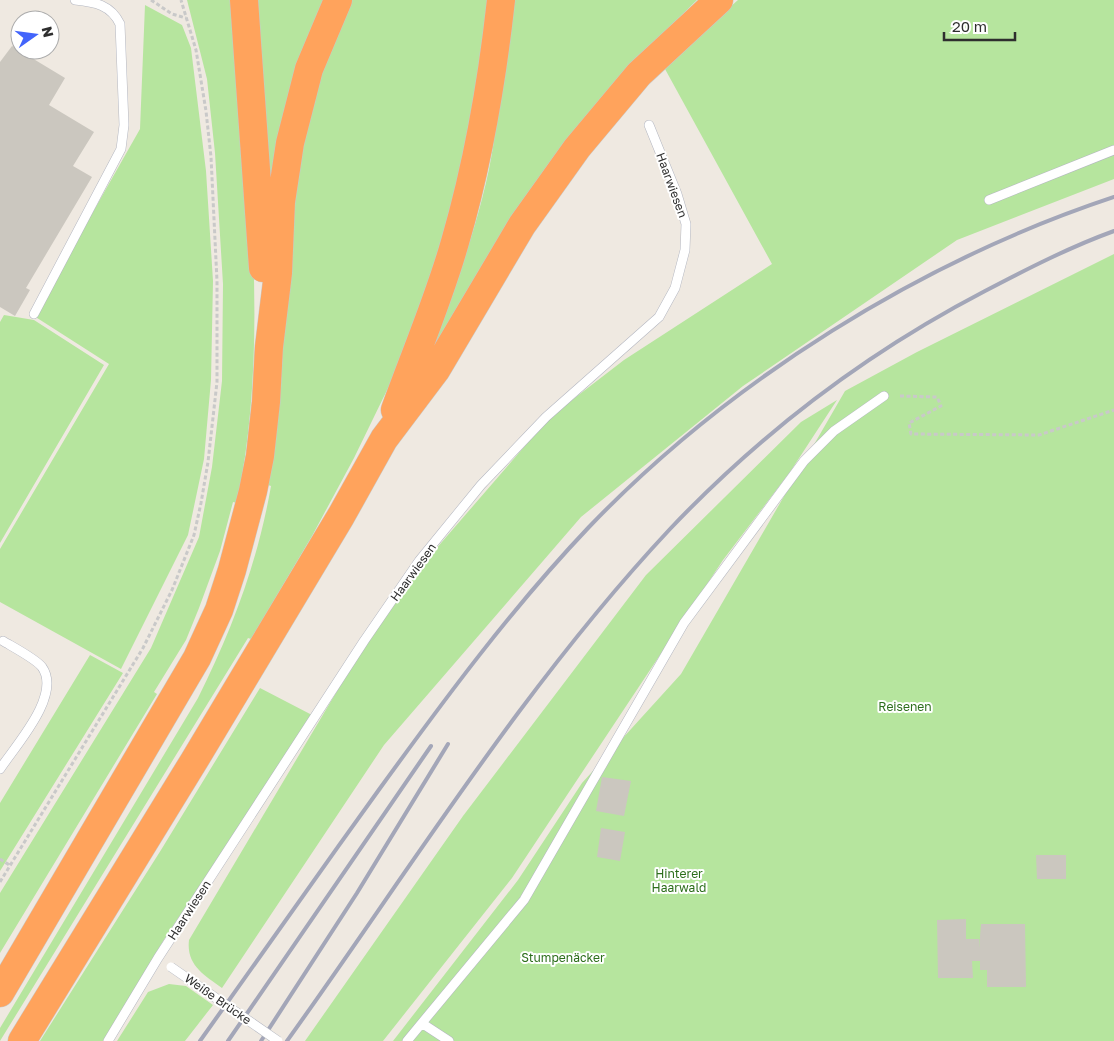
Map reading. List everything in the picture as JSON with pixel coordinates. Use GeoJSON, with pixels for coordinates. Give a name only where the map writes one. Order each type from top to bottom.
{"type":"FeatureCollection","features":[{"type":"Feature","properties":{"kind":"highway"},"geometry":{"type":"LineString","coordinates":[[244,0],[269,347]]}},
{"type":"Feature","properties":{"kind":"highway"},"geometry":{"type":"LineString","coordinates":[[0,993],[197,658],[219,610],[244,530],[257,474],[266,402],[269,347],[278,272],[281,202],[290,143],[309,69],[338,0]]}},
{"type":"Feature","properties":{"kind":"highway"},"geometry":{"type":"LineString","coordinates":[[384,440],[440,290],[468,193],[487,105],[501,0]]}},
{"type":"Feature","properties":{"kind":"highway"},"geometry":{"type":"LineString","coordinates":[[22,1041],[204,745],[341,516],[384,440],[436,370],[522,225],[577,148],[639,74],[719,0]]}},
{"type":"Feature","properties":{"kind":"lane"},"geometry":{"type":"LineString","coordinates":[[34,314],[121,149],[124,125],[120,24],[115,15],[97,2],[75,0]]}},
{"type":"Feature","properties":{"kind":"lane","name":"Haarwiesen"},"geometry":{"type":"LineString","coordinates":[[108,1041],[158,958],[364,641],[419,562],[481,485],[533,431],[659,317],[675,288],[685,250],[686,224],[678,194],[649,125]]}},
{"type":"Feature","properties":{"kind":"lane"},"geometry":{"type":"LineString","coordinates":[[989,200],[1114,150]]}},
{"type":"Feature","properties":{"kind":"lane"},"geometry":{"type":"LineString","coordinates":[[407,1041],[524,900],[684,623],[701,600],[804,461],[834,431],[884,396]]}},
{"type":"Feature","properties":{"kind":"lane"},"geometry":{"type":"LineString","coordinates":[[0,769],[44,702],[48,685],[42,667],[4,641]]}},
{"type":"Feature","properties":{"kind":"lane","name":"Weiße Brücke"},"geometry":{"type":"LineString","coordinates":[[158,958],[278,1041]]}},
{"type":"Feature","properties":{"kind":"lane"},"geometry":{"type":"LineString","coordinates":[[423,1024],[449,1041]]}},
{"type":"Feature","properties":{"kind":"path"},"geometry":{"type":"LineString","coordinates":[[151,0],[172,14],[187,18]]}},
{"type":"Feature","properties":{"kind":"path"},"geometry":{"type":"LineString","coordinates":[[0,882],[143,648],[172,590],[194,535],[201,503],[208,462],[217,382],[217,281],[211,157],[206,111],[196,50],[181,0]]}},
{"type":"Feature","properties":{"kind":"path"},"geometry":{"type":"LineString","coordinates":[[884,396],[937,397],[941,406],[909,423],[911,434],[1039,436],[1114,410]]}},
{"type":"Feature","properties":{"kind":"path"},"geometry":{"type":"LineString","coordinates":[[0,859],[10,866]]}},
{"type":"Feature","properties":{"kind":"green space"},"geometry":{"type":"Polygon","coordinates":[[[187,0],[234,0],[250,189],[254,315],[253,378],[247,441],[237,503],[233,502],[220,551],[186,640],[154,692],[157,694],[0,953],[0,893],[151,648],[199,537],[212,467],[222,381],[223,284],[215,153],[207,79],[187,0]]]}},
{"type":"Feature","properties":{"kind":"green space"},"geometry":{"type":"Polygon","coordinates":[[[253,0],[328,0],[274,193],[267,193],[253,0]]]}},
{"type":"Feature","properties":{"kind":"green space"},"geometry":{"type":"Polygon","coordinates":[[[349,0],[491,0],[470,145],[426,294],[389,386],[354,458],[312,536],[251,639],[248,638],[0,1041],[0,1028],[198,698],[222,647],[242,595],[259,541],[271,486],[268,485],[281,383],[290,223],[305,113],[349,0]]]}},
{"type":"Feature","properties":{"kind":"green space"},"geometry":{"type":"Polygon","coordinates":[[[511,0],[697,0],[655,41],[497,246],[432,349],[460,272],[476,220],[489,167],[511,0]]]}},
{"type":"Feature","properties":{"kind":"green space"},"geometry":{"type":"Polygon","coordinates":[[[738,0],[1114,0],[1114,179],[957,240],[743,386],[581,517],[384,745],[222,988],[203,974],[193,963],[190,956],[189,940],[390,602],[550,417],[624,360],[772,264],[665,69],[738,0]]]}},
{"type":"Feature","properties":{"kind":"green space"},"geometry":{"type":"Polygon","coordinates":[[[145,5],[182,25],[191,48],[206,171],[213,281],[211,380],[204,459],[188,535],[121,669],[0,602],[0,549],[109,364],[34,316],[140,129],[145,5]]]}},
{"type":"Feature","properties":{"kind":"green space","name":"Reisenen"},"geometry":{"type":"Polygon","coordinates":[[[1114,254],[1114,1041],[393,1041],[518,880],[582,783],[681,674],[845,391],[917,352],[1114,254]]]}},
{"type":"Feature","properties":{"kind":"green space"},"geometry":{"type":"Polygon","coordinates":[[[4,315],[34,320],[104,365],[0,543],[0,322],[4,315]]]}},
{"type":"Feature","properties":{"kind":"green space"},"geometry":{"type":"Polygon","coordinates":[[[837,400],[790,472],[723,560],[512,878],[383,1041],[305,1041],[463,816],[646,575],[801,422],[837,400]]]}},
{"type":"Feature","properties":{"kind":"green space"},"geometry":{"type":"Polygon","coordinates":[[[90,655],[123,673],[0,871],[0,803],[90,655]]]}},
{"type":"Feature","properties":{"kind":"green space"},"geometry":{"type":"Polygon","coordinates":[[[260,688],[312,715],[165,938],[103,1041],[40,1041],[161,850],[260,688]]]}},
{"type":"Feature","properties":{"kind":"green space"},"geometry":{"type":"Polygon","coordinates":[[[169,984],[186,986],[213,1005],[185,1041],[117,1041],[148,992],[169,984]]]}},
{"type":"Feature","properties":{"kind":"building"},"geometry":{"type":"Polygon","coordinates":[[[10,49],[10,60],[35,60],[65,78],[49,105],[94,132],[73,166],[92,177],[26,288],[30,290],[15,316],[0,307],[0,62],[10,49]]]}},
{"type":"Feature","properties":{"kind":"building"},"geometry":{"type":"Polygon","coordinates":[[[602,777],[631,781],[624,816],[596,811],[602,777]]]}},
{"type":"Feature","properties":{"kind":"building"},"geometry":{"type":"Polygon","coordinates":[[[601,828],[625,832],[620,861],[597,857],[601,828]]]}},
{"type":"Feature","properties":{"kind":"building"},"geometry":{"type":"Polygon","coordinates":[[[1036,855],[1066,855],[1066,879],[1037,879],[1036,855]]]}},
{"type":"Feature","properties":{"kind":"building"},"geometry":{"type":"Polygon","coordinates":[[[966,919],[966,939],[979,939],[979,948],[981,924],[1025,924],[1026,987],[987,987],[987,970],[980,970],[980,961],[972,961],[973,978],[938,978],[937,920],[966,919]]]}},
{"type":"Feature","properties":{"kind":"railway"},"geometry":{"type":"LineString","coordinates":[[200,1041],[378,791],[479,656],[560,558],[644,473],[703,422],[766,375],[832,331],[900,291],[970,255],[1042,224],[1114,197]]}},
{"type":"Feature","properties":{"kind":"railway"},"geometry":{"type":"LineString","coordinates":[[287,1041],[517,714],[566,650],[617,589],[670,529],[705,494],[741,460],[818,397],[899,340],[985,291],[1065,251],[1114,231]]}},
{"type":"Feature","properties":{"kind":"railway"},"geometry":{"type":"LineString","coordinates":[[261,1041],[357,893],[448,744]]}},
{"type":"Feature","properties":{"kind":"railway"},"geometry":{"type":"LineString","coordinates":[[228,1041],[431,746]]}},
{"type":"Feature","properties":{"kind":"park label","name":"Hinterer Haarwald"},"geometry":{"type":"Point","coordinates":[679,880]}},
{"type":"Feature","properties":{"kind":"park label","name":"Stumpenäcker"},"geometry":{"type":"Point","coordinates":[563,957]}}]}
